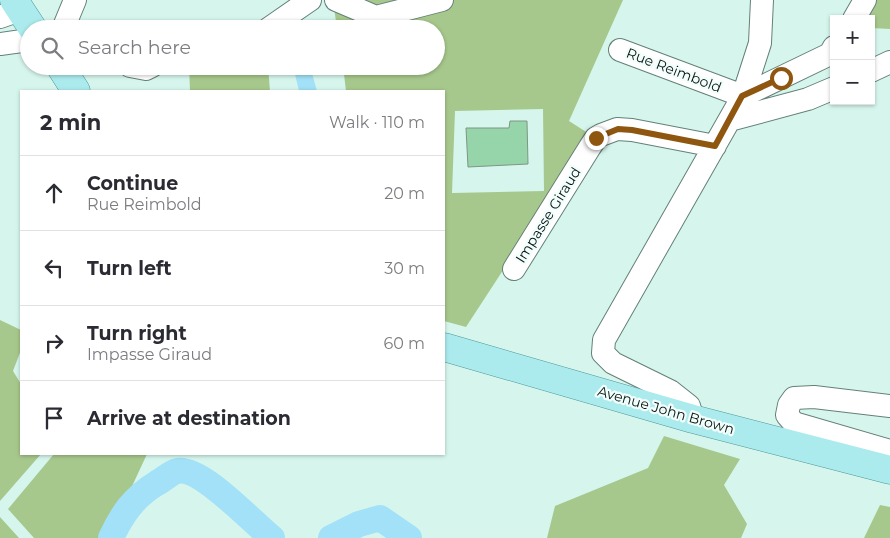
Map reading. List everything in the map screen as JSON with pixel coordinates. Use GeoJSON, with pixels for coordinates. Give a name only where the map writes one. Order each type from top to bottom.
{"type":"FeatureCollection","features":[{"type":"Feature","properties":{"kind":"main road"},"geometry":{"type":"LineString","coordinates":[[66,75],[75,90]]}},
{"type":"Feature","properties":{"kind":"main road","name":"Avenue John Brown"},"geometry":{"type":"LineString","coordinates":[[445,347],[693,418],[890,470]]}},
{"type":"Feature","properties":{"kind":"street"},"geometry":{"type":"LineString","coordinates":[[67,20],[75,0]]}},
{"type":"Feature","properties":{"kind":"street"},"geometry":{"type":"LineString","coordinates":[[281,20],[310,0]]}},
{"type":"Feature","properties":{"kind":"street"},"geometry":{"type":"LineString","coordinates":[[336,0],[376,17],[442,0]]}},
{"type":"Feature","properties":{"kind":"street"},"geometry":{"type":"LineString","coordinates":[[693,418],[689,406],[670,391],[613,363],[603,353],[604,340],[742,96],[760,43],[762,0]]}},
{"type":"Feature","properties":{"kind":"street"},"geometry":{"type":"LineString","coordinates":[[856,15],[865,0]]}},
{"type":"Feature","properties":{"kind":"street"},"geometry":{"type":"LineString","coordinates":[[0,44],[20,41]]}},
{"type":"Feature","properties":{"kind":"street","name":"Rue Reimbold"},"geometry":{"type":"LineString","coordinates":[[620,50],[742,96]]}},
{"type":"Feature","properties":{"kind":"street"},"geometry":{"type":"LineString","coordinates":[[742,96],[830,54]]}},
{"type":"Feature","properties":{"kind":"street"},"geometry":{"type":"LineString","coordinates":[[875,68],[890,62]]}},
{"type":"Feature","properties":{"kind":"street"},"geometry":{"type":"LineString","coordinates":[[730,120],[808,100],[830,90]]}},
{"type":"Feature","properties":{"kind":"street","name":"Impasse Giraud"},"geometry":{"type":"LineString","coordinates":[[514,269],[596,138],[618,129],[715,146]]}},
{"type":"Feature","properties":{"kind":"street"},"geometry":{"type":"LineString","coordinates":[[890,406],[814,397],[794,398],[788,405],[787,415],[794,423],[890,451]]}},
{"type":"Feature","properties":{"kind":"green space"},"geometry":{"type":"Polygon","coordinates":[[[333,0],[623,0],[569,121],[591,135],[466,327],[445,321],[445,90],[346,90],[344,75],[445,75],[445,20],[336,20],[333,0]],[[543,109],[455,111],[452,193],[544,191],[543,109]]]}},
{"type":"Feature","properties":{"kind":"green space"},"geometry":{"type":"Polygon","coordinates":[[[854,0],[890,0],[890,29],[875,28],[875,15],[843,15],[854,0]]]}},
{"type":"Feature","properties":{"kind":"green space"},"geometry":{"type":"Polygon","coordinates":[[[189,75],[269,75],[270,90],[190,90],[189,75]]]}},
{"type":"Feature","properties":{"kind":"green space"},"geometry":{"type":"Polygon","coordinates":[[[0,320],[20,330],[20,353],[13,371],[20,382],[20,455],[40,455],[0,501],[0,320]]]}},
{"type":"Feature","properties":{"kind":"green space"},"geometry":{"type":"Polygon","coordinates":[[[664,436],[740,459],[724,485],[747,524],[741,538],[547,538],[555,506],[648,468],[664,436]]]}},
{"type":"Feature","properties":{"kind":"green space"},"geometry":{"type":"Polygon","coordinates":[[[53,455],[147,455],[108,538],[34,538],[8,509],[53,455]]]}},
{"type":"Feature","properties":{"kind":"green space"},"geometry":{"type":"Polygon","coordinates":[[[880,505],[890,507],[890,538],[864,538],[880,505]]]}},
{"type":"Feature","properties":{"kind":"green space"},"geometry":{"type":"Polygon","coordinates":[[[0,517],[19,538],[0,538],[0,517]]]}},
{"type":"Feature","properties":{"kind":"water"},"geometry":{"type":"Polygon","coordinates":[[[295,75],[313,75],[317,90],[299,90],[295,75]]]}},
{"type":"Feature","properties":{"kind":"building"},"geometry":{"type":"Polygon","coordinates":[[[510,121],[527,121],[528,164],[468,167],[466,128],[509,128],[510,121]]]}},
{"type":"Feature","properties":{"kind":"waterway"},"geometry":{"type":"LineString","coordinates":[[111,538],[124,514],[135,500],[149,488],[177,471],[187,472],[199,477],[212,486],[272,538]]}},
{"type":"Feature","properties":{"kind":"waterway"},"geometry":{"type":"LineString","coordinates":[[331,538],[359,524],[380,518],[409,538]]}},
{"type":"Feature","properties":{"kind":"route"},"geometry":{"type":"LineString","coordinates":[[596,138],[618,129],[715,146],[742,96],[781,78]]}}]}
